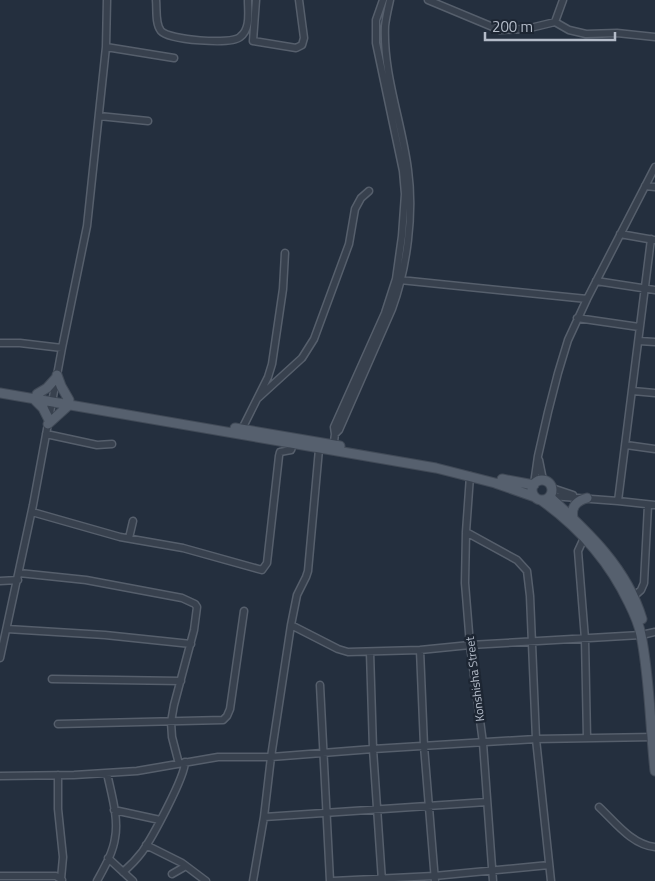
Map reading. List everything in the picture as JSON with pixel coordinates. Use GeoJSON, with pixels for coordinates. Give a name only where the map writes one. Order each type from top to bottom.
{"type":"FeatureCollection","features":[{"type":"Feature","properties":{"kind":"main road"},"geometry":{"type":"LineString","coordinates":[[35,397],[47,388],[57,376],[69,402]]}},
{"type":"Feature","properties":{"kind":"main road"},"geometry":{"type":"LineString","coordinates":[[0,388],[35,397],[43,408],[48,422],[69,402]]}},
{"type":"Feature","properties":{"kind":"main road"},"geometry":{"type":"LineString","coordinates":[[0,393],[69,402],[333,448],[470,476],[546,496],[561,515],[600,555],[618,581],[634,613],[647,633],[647,678],[655,771]]}},
{"type":"Feature","properties":{"kind":"main road"},"geometry":{"type":"LineString","coordinates":[[240,432],[319,449],[333,448],[444,464],[510,481],[534,485]]}},
{"type":"Feature","properties":{"kind":"main road"},"geometry":{"type":"LineString","coordinates":[[546,496],[549,482],[538,481],[534,485],[532,492],[546,496],[573,518],[612,560],[641,614],[647,633],[655,715]]}},
{"type":"Feature","properties":{"kind":"main road"},"geometry":{"type":"LineString","coordinates":[[573,518],[572,512],[575,504],[583,498]]}},
{"type":"Feature","properties":{"kind":"street"},"geometry":{"type":"LineString","coordinates":[[0,658],[32,512],[62,348],[87,226],[106,48],[107,0]]}},
{"type":"Feature","properties":{"kind":"street"},"geometry":{"type":"LineString","coordinates":[[156,0],[158,26],[164,33],[186,38],[232,41],[240,37],[247,26],[248,0]]}},
{"type":"Feature","properties":{"kind":"street"},"geometry":{"type":"LineString","coordinates":[[256,0],[254,42],[296,48],[302,45],[304,38],[299,0]]}},
{"type":"Feature","properties":{"kind":"street"},"geometry":{"type":"LineString","coordinates":[[383,0],[376,20],[376,44],[403,171],[404,194],[399,280]]}},
{"type":"Feature","properties":{"kind":"street"},"geometry":{"type":"LineString","coordinates":[[333,448],[336,434],[392,310],[410,216],[410,183],[388,65],[385,28],[390,0]]}},
{"type":"Feature","properties":{"kind":"street"},"geometry":{"type":"LineString","coordinates":[[428,0],[500,30],[526,29],[555,22],[569,30],[586,34],[617,33],[655,37]]}},
{"type":"Feature","properties":{"kind":"street"},"geometry":{"type":"LineString","coordinates":[[555,22],[563,0]]}},
{"type":"Feature","properties":{"kind":"street"},"geometry":{"type":"LineString","coordinates":[[106,48],[174,58]]}},
{"type":"Feature","properties":{"kind":"street"},"geometry":{"type":"LineString","coordinates":[[99,116],[148,121]]}},
{"type":"Feature","properties":{"kind":"street"},"geometry":{"type":"LineString","coordinates":[[534,485],[538,456],[558,373],[577,318],[655,167]]}},
{"type":"Feature","properties":{"kind":"street"},"geometry":{"type":"LineString","coordinates":[[645,186],[655,187]]}},
{"type":"Feature","properties":{"kind":"street"},"geometry":{"type":"LineString","coordinates":[[257,399],[302,358],[314,338],[349,244],[355,209],[361,198],[369,191]]}},
{"type":"Feature","properties":{"kind":"street"},"geometry":{"type":"LineString","coordinates":[[618,501],[644,289],[653,240],[620,234]]}},
{"type":"Feature","properties":{"kind":"street"},"geometry":{"type":"LineString","coordinates":[[240,432],[268,377],[272,364],[283,289],[285,253]]}},
{"type":"Feature","properties":{"kind":"street"},"geometry":{"type":"LineString","coordinates":[[399,280],[587,299]]}},
{"type":"Feature","properties":{"kind":"street"},"geometry":{"type":"LineString","coordinates":[[596,282],[655,290]]}},
{"type":"Feature","properties":{"kind":"street"},"geometry":{"type":"LineString","coordinates":[[577,318],[640,326]]}},
{"type":"Feature","properties":{"kind":"street"},"geometry":{"type":"LineString","coordinates":[[639,341],[655,342]]}},
{"type":"Feature","properties":{"kind":"street"},"geometry":{"type":"LineString","coordinates":[[0,343],[20,343],[62,348]]}},
{"type":"Feature","properties":{"kind":"street"},"geometry":{"type":"LineString","coordinates":[[633,391],[655,393]]}},
{"type":"Feature","properties":{"kind":"street"},"geometry":{"type":"LineString","coordinates":[[46,434],[98,445],[112,444]]}},
{"type":"Feature","properties":{"kind":"street"},"geometry":{"type":"LineString","coordinates":[[32,512],[129,538],[184,548],[258,570],[264,569],[267,563],[279,456],[280,452],[291,450],[293,444]]}},
{"type":"Feature","properties":{"kind":"street"},"geometry":{"type":"LineString","coordinates":[[626,445],[655,449]]}},
{"type":"Feature","properties":{"kind":"street"},"geometry":{"type":"LineString","coordinates":[[252,881],[264,817],[291,625],[297,595],[308,571],[319,449]]}},
{"type":"Feature","properties":{"kind":"street"},"geometry":{"type":"LineString","coordinates":[[538,456],[543,480]]}},
{"type":"Feature","properties":{"kind":"street","name":"Konshisha Street"},"geometry":{"type":"LineString","coordinates":[[470,476],[465,583],[470,645],[483,743],[493,881]]}},
{"type":"Feature","properties":{"kind":"street"},"geometry":{"type":"LineString","coordinates":[[546,496],[652,505],[644,583],[641,590],[633,598]]}},
{"type":"Feature","properties":{"kind":"street"},"geometry":{"type":"LineString","coordinates":[[129,538],[133,521]]}},
{"type":"Feature","properties":{"kind":"street"},"geometry":{"type":"LineString","coordinates":[[466,532],[517,560],[527,571],[536,739],[551,881]]}},
{"type":"Feature","properties":{"kind":"street"},"geometry":{"type":"LineString","coordinates":[[584,538],[578,551],[585,639],[587,738]]}},
{"type":"Feature","properties":{"kind":"street"},"geometry":{"type":"LineString","coordinates":[[19,573],[86,580],[191,601],[196,604],[191,644],[180,681],[172,722],[172,737],[182,763],[183,774],[146,845],[123,872]]}},
{"type":"Feature","properties":{"kind":"street"},"geometry":{"type":"LineString","coordinates":[[0,581],[18,580]]}},
{"type":"Feature","properties":{"kind":"street"},"geometry":{"type":"LineString","coordinates":[[58,724],[223,720],[230,709],[244,611]]}},
{"type":"Feature","properties":{"kind":"street"},"geometry":{"type":"LineString","coordinates":[[291,625],[343,650],[370,652],[585,639],[647,633]]}},
{"type":"Feature","properties":{"kind":"street"},"geometry":{"type":"LineString","coordinates":[[7,629],[96,634],[191,644]]}},
{"type":"Feature","properties":{"kind":"street"},"geometry":{"type":"LineString","coordinates":[[420,650],[424,746],[434,878]]}},
{"type":"Feature","properties":{"kind":"street"},"geometry":{"type":"LineString","coordinates":[[370,652],[373,748],[382,879]]}},
{"type":"Feature","properties":{"kind":"street"},"geometry":{"type":"LineString","coordinates":[[52,679],[180,681]]}},
{"type":"Feature","properties":{"kind":"street"},"geometry":{"type":"LineString","coordinates":[[320,685],[326,814],[332,881],[434,878],[549,865]]}},
{"type":"Feature","properties":{"kind":"street"},"geometry":{"type":"LineString","coordinates":[[0,776],[137,771],[218,757],[271,757],[373,748],[536,739],[653,737]]}},
{"type":"Feature","properties":{"kind":"street"},"geometry":{"type":"LineString","coordinates":[[97,881],[116,836],[114,810],[107,773]]}},
{"type":"Feature","properties":{"kind":"street"},"geometry":{"type":"LineString","coordinates":[[58,775],[58,808],[63,857],[62,880]]}},
{"type":"Feature","properties":{"kind":"street"},"geometry":{"type":"LineString","coordinates":[[264,817],[487,802]]}},
{"type":"Feature","properties":{"kind":"street"},"geometry":{"type":"LineString","coordinates":[[600,807],[631,837],[655,847]]}},
{"type":"Feature","properties":{"kind":"street"},"geometry":{"type":"LineString","coordinates":[[114,810],[160,820]]}},
{"type":"Feature","properties":{"kind":"street"},"geometry":{"type":"LineString","coordinates":[[146,845],[186,866],[206,881]]}},
{"type":"Feature","properties":{"kind":"street"},"geometry":{"type":"LineString","coordinates":[[108,858],[133,881]]}},
{"type":"Feature","properties":{"kind":"street"},"geometry":{"type":"LineString","coordinates":[[172,874],[186,866]]}},
{"type":"Feature","properties":{"kind":"street"},"geometry":{"type":"LineString","coordinates":[[0,876],[23,878],[56,876],[62,880]]}}]}
